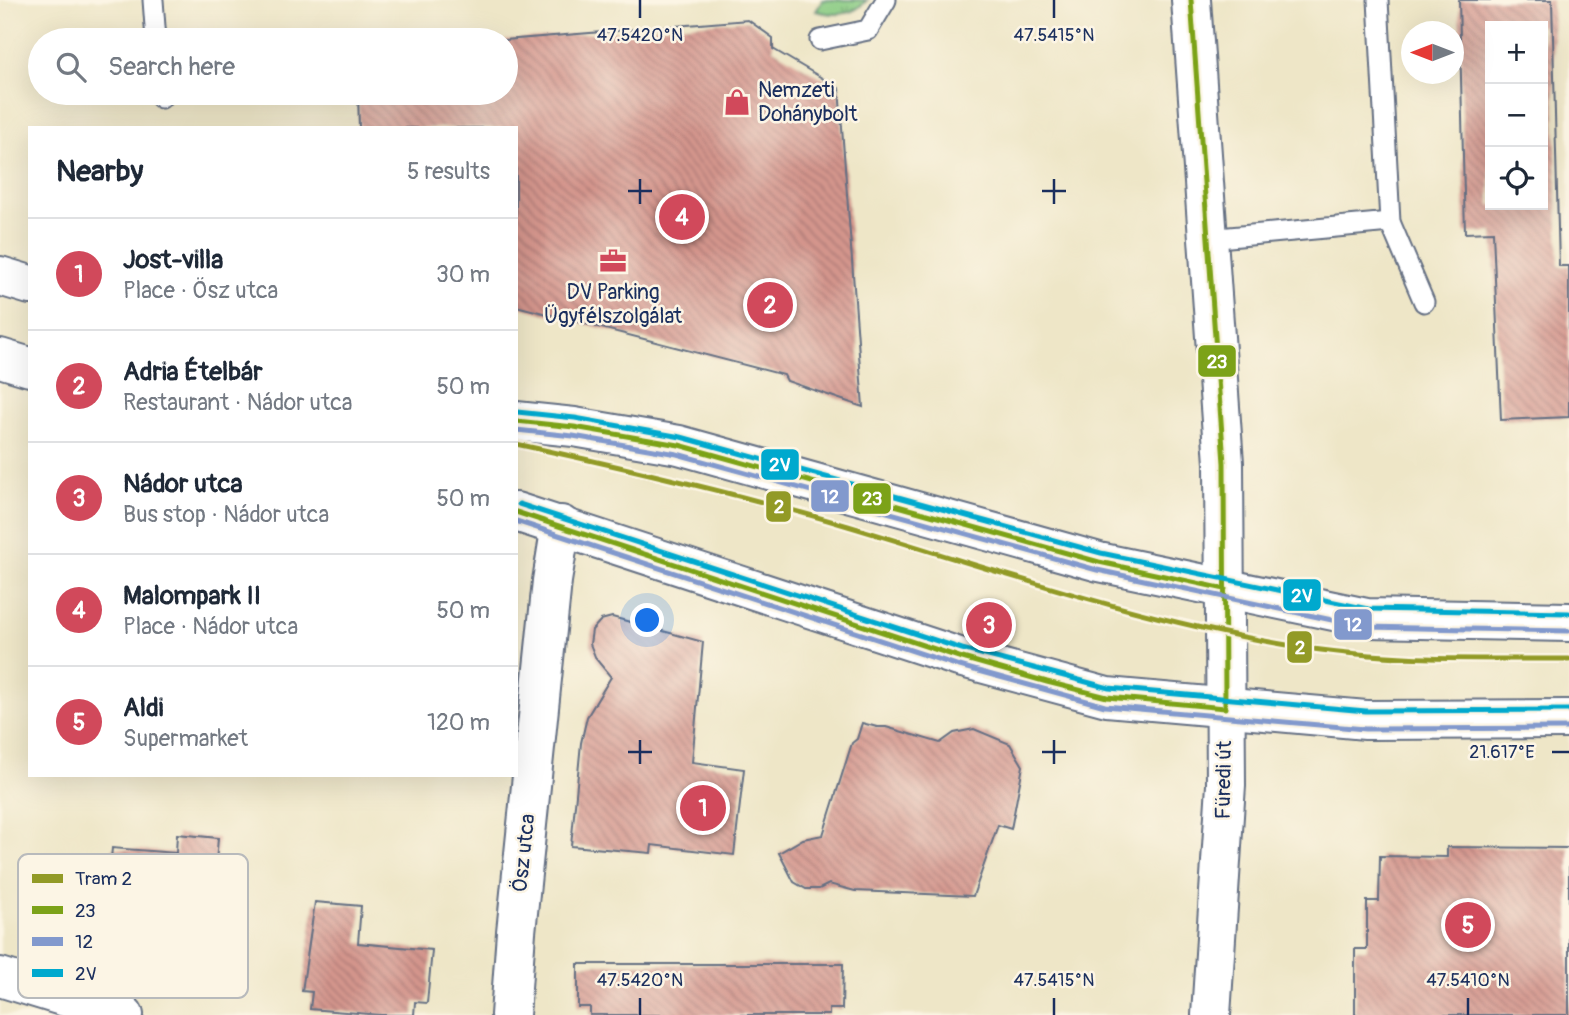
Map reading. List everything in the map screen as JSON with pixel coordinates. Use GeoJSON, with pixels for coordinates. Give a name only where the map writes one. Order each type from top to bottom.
{"type":"FeatureCollection","features":[{"type":"Feature","properties":{"kind":"street","name":"Füredi út"},"geometry":{"type":"LineString","coordinates":[[1191,0],[1224,463],[1226,785],[1210,1015]]}},
{"type":"Feature","properties":{"kind":"street"},"geometry":{"type":"LineString","coordinates":[[0,276],[28,284]]}},
{"type":"Feature","properties":{"kind":"street"},"geometry":{"type":"LineString","coordinates":[[0,358],[28,366]]}},
{"type":"Feature","properties":{"kind":"street"},"geometry":{"type":"LineString","coordinates":[[518,421],[574,427],[679,445],[1099,562],[1367,618],[1569,622]]}},
{"type":"Feature","properties":{"kind":"street"},"geometry":{"type":"LineString","coordinates":[[518,513],[959,657],[1107,697],[1366,720],[1569,719]]}},
{"type":"Feature","properties":{"kind":"street","name":"Ösz utca"},"geometry":{"type":"LineString","coordinates":[[510,1015],[552,581],[561,525]]}},
{"type":"Feature","properties":{"kind":"street"},"geometry":{"type":"LineString","coordinates":[[0,977],[18,983]]}},
{"type":"Feature","properties":{"kind":"street"},"geometry":{"type":"LineString","coordinates":[[69,998],[124,1015]]}},
{"type":"Feature","properties":{"kind":"lane"},"geometry":{"type":"LineString","coordinates":[[153,0],[155,28]]}},
{"type":"Feature","properties":{"kind":"lane"},"geometry":{"type":"LineString","coordinates":[[820,40],[868,30],[886,0]]}},
{"type":"Feature","properties":{"kind":"lane"},"geometry":{"type":"LineString","coordinates":[[1378,0],[1390,222],[1424,302]]}},
{"type":"Feature","properties":{"kind":"lane"},"geometry":{"type":"LineString","coordinates":[[1208,239],[1390,222]]}},
{"type":"Feature","properties":{"kind":"green space"},"geometry":{"type":"Polygon","coordinates":[[[823,0],[867,0],[850,12],[830,14],[816,11],[823,0]]]}},
{"type":"Feature","properties":{"kind":"building"},"geometry":{"type":"Polygon","coordinates":[[[1459,0],[1552,0],[1559,266],[1569,266],[1569,417],[1501,420],[1493,232],[1465,233],[1461,84],[1464,84],[1464,21],[1460,21],[1459,0]]]}},
{"type":"Feature","properties":{"kind":"building"},"geometry":{"type":"Polygon","coordinates":[[[748,20],[773,38],[773,49],[839,88],[863,407],[787,381],[784,375],[518,307],[518,126],[359,126],[358,105],[518,105],[518,39],[748,20]]]}},
{"type":"Feature","properties":{"kind":"building"},"geometry":{"type":"Polygon","coordinates":[[[612,617],[703,642],[692,762],[744,769],[734,855],[652,845],[651,853],[571,846],[581,743],[587,717],[611,677],[596,659],[590,644],[592,630],[601,620],[612,617]]]}},
{"type":"Feature","properties":{"kind":"building"},"geometry":{"type":"Polygon","coordinates":[[[862,723],[940,743],[954,733],[974,729],[1010,744],[1023,766],[1011,829],[998,825],[973,896],[855,891],[829,884],[819,889],[806,889],[794,882],[779,853],[803,839],[823,835],[852,743],[857,739],[862,723]]]}},
{"type":"Feature","properties":{"kind":"building"},"geometry":{"type":"Polygon","coordinates":[[[177,834],[218,838],[217,854],[111,854],[112,848],[176,853],[177,834]]]}},
{"type":"Feature","properties":{"kind":"building"},"geometry":{"type":"Polygon","coordinates":[[[1447,847],[1569,848],[1569,1015],[1355,1015],[1355,949],[1367,949],[1367,901],[1379,901],[1380,856],[1447,857],[1447,847]]]}},
{"type":"Feature","properties":{"kind":"building"},"geometry":{"type":"Polygon","coordinates":[[[315,902],[361,906],[358,943],[432,950],[427,1003],[415,1002],[414,1015],[310,1009],[312,992],[302,991],[315,902]]]}},
{"type":"Feature","properties":{"kind":"building"},"geometry":{"type":"Polygon","coordinates":[[[578,964],[843,964],[842,1009],[829,1009],[829,1015],[590,1015],[590,1007],[578,1007],[578,964]]]}},
{"type":"Feature","properties":{"kind":"tram line","name":"2"},"geometry":{"type":"LineString","coordinates":[[518,444],[766,503],[1124,609],[1236,635],[1293,646],[1362,654],[1431,658],[1569,659]]}},
{"type":"Feature","properties":{"kind":"transit line","name":"23"},"geometry":{"type":"LineString","coordinates":[[518,513],[959,657],[1047,682],[1107,697],[1225,708],[1224,463],[1191,0]]}},
{"type":"Feature","properties":{"kind":"transit line","name":"2V"},"geometry":{"type":"LineString","coordinates":[[518,412],[575,418],[681,437],[1101,553],[1368,609],[1569,613]]}},
{"type":"Feature","properties":{"kind":"transit line","name":"23"},"geometry":{"type":"LineString","coordinates":[[518,421],[574,427],[679,445],[1099,562],[1225,589]]}},
{"type":"Feature","properties":{"kind":"transit line","name":"12"},"geometry":{"type":"LineString","coordinates":[[518,430],[573,436],[677,454],[1097,570],[1365,627],[1569,631]]}},
{"type":"Feature","properties":{"kind":"transit line","name":"2V"},"geometry":{"type":"LineString","coordinates":[[519,504],[962,649],[1109,688],[1366,711],[1569,710]]}},
{"type":"Feature","properties":{"kind":"transit line","name":"12"},"geometry":{"type":"LineString","coordinates":[[518,522],[956,665],[1105,706],[1365,729],[1569,728]]}},
{"type":"Feature","properties":{"kind":"place","name":"Nemzeti Dohánybolt"},"geometry":{"type":"Point","coordinates":[737,102]}},
{"type":"Feature","properties":{"kind":"place","name":"Malompark II"},"geometry":{"type":"Point","coordinates":[682,217]}},
{"type":"Feature","properties":{"kind":"place","name":"DV Parking Ügyfélszolgálat"},"geometry":{"type":"Point","coordinates":[613,261]}},
{"type":"Feature","properties":{"kind":"place","name":"Adria Ételbár"},"geometry":{"type":"Point","coordinates":[770,305]}},
{"type":"Feature","properties":{"kind":"place","name":"Nádor utca"},"geometry":{"type":"Point","coordinates":[989,625]}},
{"type":"Feature","properties":{"kind":"place","name":"Jost-villa"},"geometry":{"type":"Point","coordinates":[703,808]}},
{"type":"Feature","properties":{"kind":"place","name":"Aldi"},"geometry":{"type":"Point","coordinates":[1468,925]}}]}
